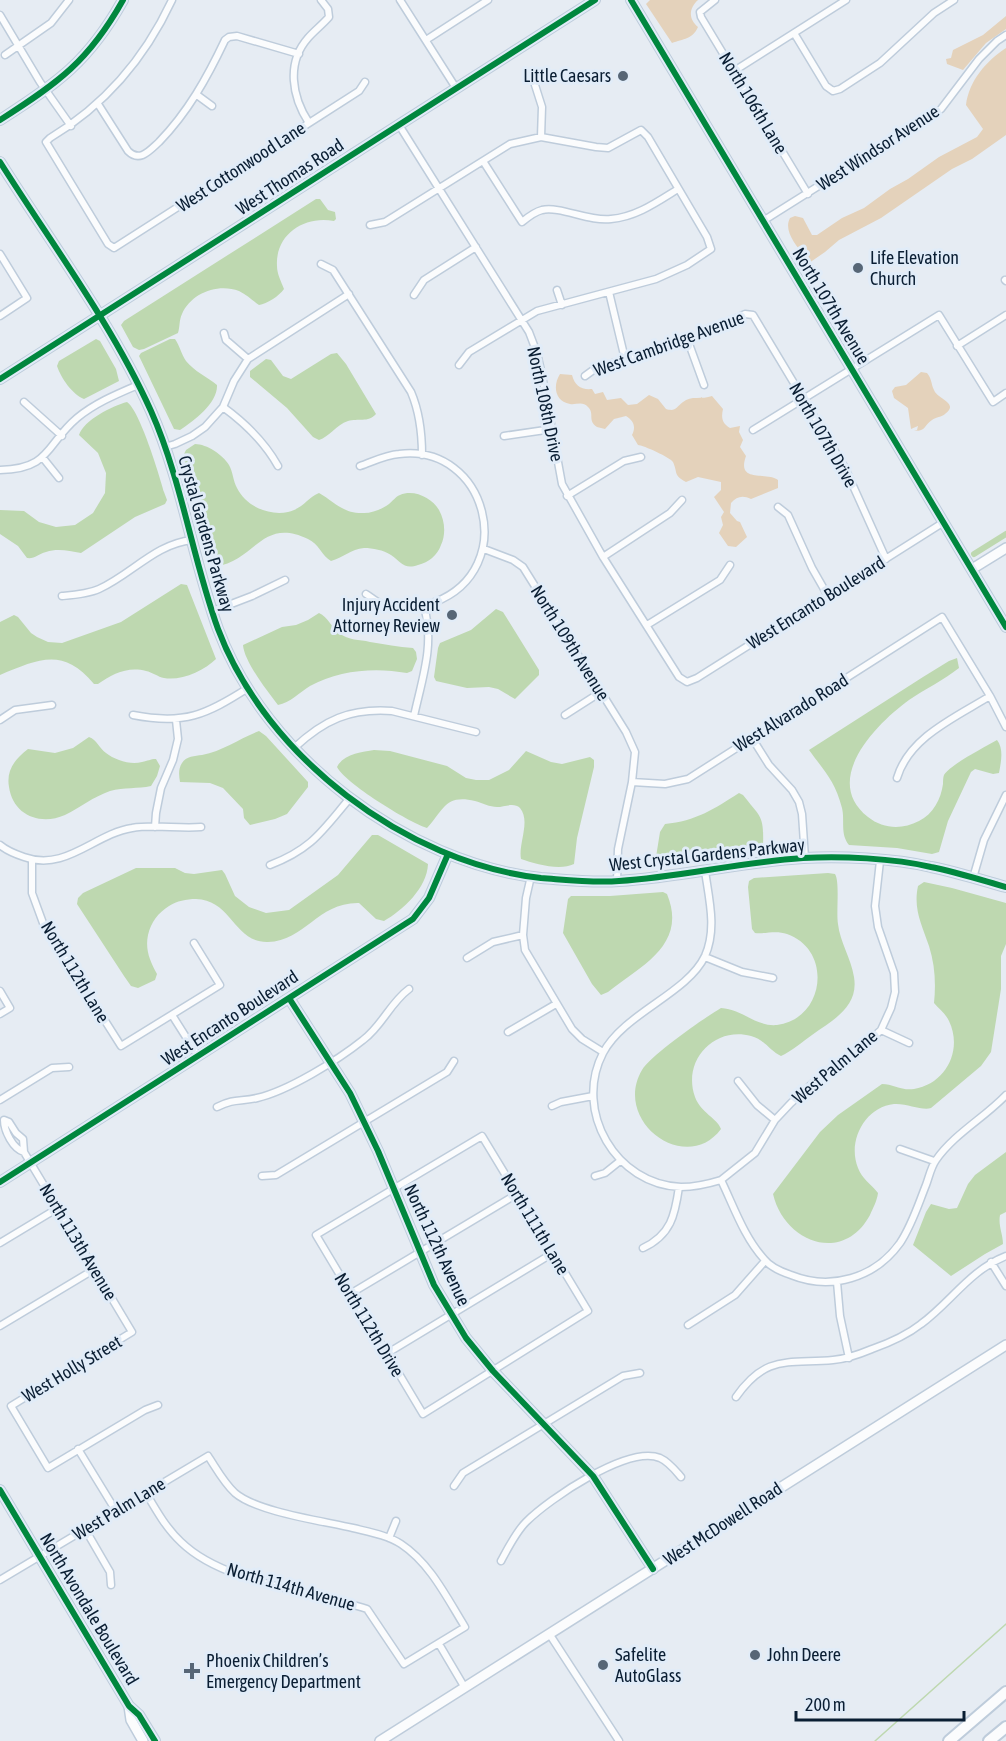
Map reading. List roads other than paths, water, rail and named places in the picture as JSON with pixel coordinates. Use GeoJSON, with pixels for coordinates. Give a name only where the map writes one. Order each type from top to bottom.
{"type":"FeatureCollection","features":[{"type":"Feature","properties":{"kind":"highway"},"geometry":{"type":"LineString","coordinates":[[949,1741],[1006,1692]]}},
{"type":"Feature","properties":{"kind":"highway"},"geometry":{"type":"LineString","coordinates":[[989,1741],[1006,1727]]}},
{"type":"Feature","properties":{"kind":"street"},"geometry":{"type":"LineString","coordinates":[[5,55],[51,23],[69,0]]}},
{"type":"Feature","properties":{"kind":"street"},"geometry":{"type":"LineString","coordinates":[[0,120],[46,91],[87,54],[123,0]]}},
{"type":"Feature","properties":{"kind":"street"},"geometry":{"type":"LineString","coordinates":[[0,15],[46,91],[71,126],[98,104],[135,64],[162,21],[172,0]]}},
{"type":"Feature","properties":{"kind":"street"},"geometry":{"type":"LineString","coordinates":[[309,123],[299,106],[293,75],[299,54],[307,39],[329,17],[328,9],[321,0]]}},
{"type":"Feature","properties":{"kind":"street"},"geometry":{"type":"LineString","coordinates":[[400,0],[456,88]]}},
{"type":"Feature","properties":{"kind":"street"},"geometry":{"type":"LineString","coordinates":[[426,40],[488,0]]}},
{"type":"Feature","properties":{"kind":"street","name":"West Thomas Road"},"geometry":{"type":"LineString","coordinates":[[0,379],[596,0]]}},
{"type":"Feature","properties":{"kind":"street","name":"North 107th Avenue"},"geometry":{"type":"LineString","coordinates":[[631,0],[1006,627]]}},
{"type":"Feature","properties":{"kind":"street","name":"North 106th Lane"},"geometry":{"type":"LineString","coordinates":[[715,0],[700,12],[701,17],[808,194]]}},
{"type":"Feature","properties":{"kind":"street"},"geometry":{"type":"LineString","coordinates":[[734,71],[846,0]]}},
{"type":"Feature","properties":{"kind":"street"},"geometry":{"type":"LineString","coordinates":[[794,33],[826,86],[833,91],[840,89],[880,63],[934,13],[954,0]]}},
{"type":"Feature","properties":{"kind":"street","name":"West Windsor Avenue"},"geometry":{"type":"LineString","coordinates":[[763,221],[941,109],[980,59],[1006,35]]}},
{"type":"Feature","properties":{"kind":"street"},"geometry":{"type":"LineString","coordinates":[[98,104],[128,151],[136,157],[144,155],[182,116],[197,95],[225,40],[229,37],[237,36],[299,54]]}},
{"type":"Feature","properties":{"kind":"street","name":"West Cottonwood Lane"},"geometry":{"type":"LineString","coordinates":[[71,126],[46,142],[108,244],[114,248],[359,91],[365,82]]}},
{"type":"Feature","properties":{"kind":"street"},"geometry":{"type":"LineString","coordinates":[[535,85],[542,107],[541,137]]}},
{"type":"Feature","properties":{"kind":"street"},"geometry":{"type":"LineString","coordinates":[[197,95],[212,106]]}},
{"type":"Feature","properties":{"kind":"street","name":"North 108th Drive"},"geometry":{"type":"LineString","coordinates":[[399,125],[529,332],[537,353],[560,475],[567,496],[679,677],[687,682]]}},
{"type":"Feature","properties":{"kind":"street"},"geometry":{"type":"LineString","coordinates":[[370,225],[385,222],[510,144],[541,137],[608,148],[641,130],[648,137],[707,237],[711,249],[672,273],[636,286],[537,311],[469,352],[459,365]]}},
{"type":"Feature","properties":{"kind":"street"},"geometry":{"type":"LineString","coordinates":[[483,161],[522,222],[542,210],[593,219],[611,219],[631,215],[678,189]]}},
{"type":"Feature","properties":{"kind":"street","name":"Crystal Gardens Parkway"},"geometry":{"type":"LineString","coordinates":[[0,162],[99,316],[138,385],[165,447],[177,482],[200,576],[220,632],[248,688],[272,722],[321,775],[389,825],[448,854]]}},
{"type":"Feature","properties":{"kind":"street"},"geometry":{"type":"LineString","coordinates":[[414,295],[424,280],[476,247]]}},
{"type":"Feature","properties":{"kind":"street"},"geometry":{"type":"LineString","coordinates":[[0,254],[27,298],[0,315]]}},
{"type":"Feature","properties":{"kind":"street"},"geometry":{"type":"LineString","coordinates":[[321,264],[333,270],[414,399],[422,431],[422,455]]}},
{"type":"Feature","properties":{"kind":"street"},"geometry":{"type":"LineString","coordinates":[[557,290],[562,305]]}},
{"type":"Feature","properties":{"kind":"street"},"geometry":{"type":"LineString","coordinates":[[609,292],[625,359]]}},
{"type":"Feature","properties":{"kind":"street"},"geometry":{"type":"LineString","coordinates":[[165,447],[192,436],[205,427],[223,407],[234,381],[248,359],[349,294]]}},
{"type":"Feature","properties":{"kind":"street","name":"West Cambridge Avenue"},"geometry":{"type":"LineString","coordinates":[[585,376],[596,368],[688,341],[745,314],[753,315]]}},
{"type":"Feature","properties":{"kind":"street","name":"North 107th Drive"},"geometry":{"type":"LineString","coordinates":[[753,315],[845,468],[886,559]]}},
{"type":"Feature","properties":{"kind":"street"},"geometry":{"type":"LineString","coordinates":[[753,430],[939,315],[993,402],[1006,393]]}},
{"type":"Feature","properties":{"kind":"street"},"geometry":{"type":"LineString","coordinates":[[957,346],[1006,315]]}},
{"type":"Feature","properties":{"kind":"street"},"geometry":{"type":"LineString","coordinates":[[224,333],[226,340],[248,359]]}},
{"type":"Feature","properties":{"kind":"street"},"geometry":{"type":"LineString","coordinates":[[688,341],[704,385]]}},
{"type":"Feature","properties":{"kind":"street"},"geometry":{"type":"LineString","coordinates":[[0,470],[14,470],[43,458],[76,419],[96,405],[138,385]]}},
{"type":"Feature","properties":{"kind":"street"},"geometry":{"type":"LineString","coordinates":[[24,402],[62,436]]}},
{"type":"Feature","properties":{"kind":"street"},"geometry":{"type":"LineString","coordinates":[[223,407],[256,435],[278,466]]}},
{"type":"Feature","properties":{"kind":"street"},"geometry":{"type":"LineString","coordinates":[[504,436],[552,429]]}},
{"type":"Feature","properties":{"kind":"street"},"geometry":{"type":"LineString","coordinates":[[360,466],[400,453],[436,458],[452,467],[472,487],[485,519],[484,549],[473,573],[462,587],[445,598],[424,607],[383,605],[366,594]]}},
{"type":"Feature","properties":{"kind":"street"},"geometry":{"type":"LineString","coordinates":[[567,496],[624,461],[641,457]]}},
{"type":"Feature","properties":{"kind":"street"},"geometry":{"type":"LineString","coordinates":[[43,458],[59,478]]}},
{"type":"Feature","properties":{"kind":"street"},"geometry":{"type":"LineString","coordinates":[[603,557],[670,513],[682,500]]}},
{"type":"Feature","properties":{"kind":"street"},"geometry":{"type":"LineString","coordinates":[[778,507],[788,515],[812,568],[828,596]]}},
{"type":"Feature","properties":{"kind":"street","name":"West Encanto Boulevard"},"geometry":{"type":"LineString","coordinates":[[687,682],[944,522]]}},
{"type":"Feature","properties":{"kind":"street"},"geometry":{"type":"LineString","coordinates":[[62,596],[98,589],[157,551],[181,541],[192,540]]}},
{"type":"Feature","properties":{"kind":"street"},"geometry":{"type":"LineString","coordinates":[[972,569],[1006,548]]}},
{"type":"Feature","properties":{"kind":"street","name":"North 109th Avenue"},"geometry":{"type":"LineString","coordinates":[[484,549],[506,556],[523,567],[626,732],[635,752],[632,782],[619,840],[617,881]]}},
{"type":"Feature","properties":{"kind":"street"},"geometry":{"type":"LineString","coordinates":[[647,626],[720,579],[730,565]]}},
{"type":"Feature","properties":{"kind":"street"},"geometry":{"type":"LineString","coordinates":[[213,611],[285,580]]}},
{"type":"Feature","properties":{"kind":"street"},"geometry":{"type":"LineString","coordinates":[[414,716],[429,647],[429,624],[424,607]]}},
{"type":"Feature","properties":{"kind":"street","name":"West Alvarado Road"},"geometry":{"type":"LineString","coordinates":[[632,782],[665,784],[688,779],[942,617],[990,696]]}},
{"type":"Feature","properties":{"kind":"street"},"geometry":{"type":"LineString","coordinates":[[133,715],[176,720],[207,711],[248,688]]}},
{"type":"Feature","properties":{"kind":"street"},"geometry":{"type":"LineString","coordinates":[[565,715],[601,692]]}},
{"type":"Feature","properties":{"kind":"street"},"geometry":{"type":"LineString","coordinates":[[897,778],[901,763],[916,745],[990,696],[1006,727]]}},
{"type":"Feature","properties":{"kind":"street"},"geometry":{"type":"LineString","coordinates":[[0,720],[15,710],[52,705]]}},
{"type":"Feature","properties":{"kind":"street"},"geometry":{"type":"LineString","coordinates":[[294,748],[326,722],[342,716],[378,710],[414,716],[476,732]]}},
{"type":"Feature","properties":{"kind":"street"},"geometry":{"type":"LineString","coordinates":[[155,827],[161,788],[174,760],[178,739],[176,720]]}},
{"type":"Feature","properties":{"kind":"street"},"geometry":{"type":"LineString","coordinates":[[752,738],[769,765],[792,790],[799,802],[805,858]]}},
{"type":"Feature","properties":{"kind":"street"},"geometry":{"type":"LineString","coordinates":[[973,878],[984,840],[1006,795]]}},
{"type":"Feature","properties":{"kind":"street"},"geometry":{"type":"LineString","coordinates":[[270,865],[290,858],[311,844],[350,798]]}},
{"type":"Feature","properties":{"kind":"street"},"geometry":{"type":"LineString","coordinates":[[0,845],[32,860],[57,860],[75,854],[117,831],[135,827],[201,827]]}},
{"type":"Feature","properties":{"kind":"street","name":"West Encanto Boulevard"},"geometry":{"type":"LineString","coordinates":[[0,1182],[413,919],[433,892],[448,854]]}},
{"type":"Feature","properties":{"kind":"street","name":"West Crystal Gardens Parkway"},"geometry":{"type":"LineString","coordinates":[[448,854],[491,868],[531,876],[585,882],[617,881],[805,858],[850,858],[927,866],[1006,887]]}},
{"type":"Feature","properties":{"kind":"street","name":"North 112th Lane"},"geometry":{"type":"LineString","coordinates":[[32,860],[32,893],[43,923],[121,1046],[172,1015]]}},
{"type":"Feature","properties":{"kind":"street","name":"West Palm Lane"},"geometry":{"type":"LineString","coordinates":[[721,1180],[755,1153],[775,1120],[814,1082],[857,1052],[881,1030],[895,992],[894,974],[878,927],[875,906],[880,861]]}},
{"type":"Feature","properties":{"kind":"street"},"geometry":{"type":"LineString","coordinates":[[705,871],[712,930],[705,957],[680,985],[621,1030],[603,1052],[593,1096],[594,1114],[608,1144],[620,1161],[641,1176],[679,1187],[701,1186],[721,1180],[748,1238],[765,1261],[806,1281],[837,1282],[856,1277],[884,1262],[911,1225],[934,1161],[951,1143],[1005,1098]]}},
{"type":"Feature","properties":{"kind":"street"},"geometry":{"type":"LineString","coordinates":[[531,876],[526,898],[523,935],[528,957],[578,1035],[603,1052]]}},
{"type":"Feature","properties":{"kind":"street"},"geometry":{"type":"LineString","coordinates":[[467,958],[493,942],[523,935]]}},
{"type":"Feature","properties":{"kind":"street"},"geometry":{"type":"LineString","coordinates":[[194,943],[220,985],[172,1015],[198,1056]]}},
{"type":"Feature","properties":{"kind":"street"},"geometry":{"type":"LineString","coordinates":[[705,957],[742,972],[773,978]]}},
{"type":"Feature","properties":{"kind":"street"},"geometry":{"type":"LineString","coordinates":[[217,1107],[230,1100],[257,1098],[290,1086],[331,1062],[365,1039],[384,1019],[397,998],[409,988]]}},
{"type":"Feature","properties":{"kind":"street"},"geometry":{"type":"LineString","coordinates":[[0,991],[10,1008],[0,1014]]}},
{"type":"Feature","properties":{"kind":"street","name":"North 112th Avenue"},"geometry":{"type":"LineString","coordinates":[[290,998],[350,1093],[434,1285],[466,1338],[493,1371],[593,1476],[653,1569]]}},
{"type":"Feature","properties":{"kind":"street"},"geometry":{"type":"LineString","coordinates":[[508,1032],[556,1004]]}},
{"type":"Feature","properties":{"kind":"street"},"geometry":{"type":"LineString","coordinates":[[881,1030],[909,1043]]}},
{"type":"Feature","properties":{"kind":"street"},"geometry":{"type":"LineString","coordinates":[[262,1176],[276,1174],[364,1122],[447,1072],[454,1061]]}},
{"type":"Feature","properties":{"kind":"street"},"geometry":{"type":"LineString","coordinates":[[0,1100],[52,1068],[69,1067]]}},
{"type":"Feature","properties":{"kind":"street"},"geometry":{"type":"LineString","coordinates":[[738,1081],[757,1105],[775,1120]]}},
{"type":"Feature","properties":{"kind":"street"},"geometry":{"type":"LineString","coordinates":[[552,1106],[593,1096]]}},
{"type":"Feature","properties":{"kind":"street","name":"North 113th Avenue"},"geometry":{"type":"LineString","coordinates":[[0,1114],[4,1120],[9,1122],[16,1148],[24,1152]]}},
{"type":"Feature","properties":{"kind":"street","name":"North 113th Avenue"},"geometry":{"type":"LineString","coordinates":[[13,1135],[23,1139],[24,1152],[132,1332]]}},
{"type":"Feature","properties":{"kind":"street","name":"North 111th Lane"},"geometry":{"type":"LineString","coordinates":[[393,1189],[482,1136],[588,1311],[493,1371]]}},
{"type":"Feature","properties":{"kind":"street"},"geometry":{"type":"LineString","coordinates":[[900,1149],[934,1161]]}},
{"type":"Feature","properties":{"kind":"street"},"geometry":{"type":"LineString","coordinates":[[595,1176],[605,1173],[620,1161]]}},
{"type":"Feature","properties":{"kind":"street"},"geometry":{"type":"LineString","coordinates":[[644,1248],[656,1242],[672,1223],[679,1187]]}},
{"type":"Feature","properties":{"kind":"street","name":"North 112th Drive"},"geometry":{"type":"LineString","coordinates":[[393,1189],[316,1235],[423,1414],[493,1371]]}},
{"type":"Feature","properties":{"kind":"street"},"geometry":{"type":"LineString","coordinates":[[350,1294],[517,1194]]}},
{"type":"Feature","properties":{"kind":"street"},"geometry":{"type":"LineString","coordinates":[[0,1243],[58,1208]]}},
{"type":"Feature","properties":{"kind":"street"},"geometry":{"type":"LineString","coordinates":[[386,1354],[553,1253]]}},
{"type":"Feature","properties":{"kind":"street"},"geometry":{"type":"LineString","coordinates":[[736,1397],[745,1383],[759,1372],[778,1363],[790,1360],[849,1358],[911,1331],[931,1316],[977,1272],[991,1262],[1006,1256]]}},
{"type":"Feature","properties":{"kind":"street"},"geometry":{"type":"LineString","coordinates":[[688,1325],[735,1294],[765,1261]]}},
{"type":"Feature","properties":{"kind":"street"},"geometry":{"type":"LineString","coordinates":[[991,1262],[1006,1286]]}},
{"type":"Feature","properties":{"kind":"street"},"geometry":{"type":"LineString","coordinates":[[0,1326],[95,1269]]}},
{"type":"Feature","properties":{"kind":"street"},"geometry":{"type":"LineString","coordinates":[[837,1282],[840,1316],[849,1358]]}},
{"type":"Feature","properties":{"kind":"street","name":"West Holly Street"},"geometry":{"type":"LineString","coordinates":[[78,1449],[48,1468],[11,1406],[132,1332]]}},
{"type":"Feature","properties":{"kind":"street","name":"West McDowell Road"},"geometry":{"type":"LineString","coordinates":[[380,1741],[1006,1345]]}},
{"type":"Feature","properties":{"kind":"street"},"geometry":{"type":"LineString","coordinates":[[454,1486],[463,1473],[623,1376],[640,1373]]}},
{"type":"Feature","properties":{"kind":"street"},"geometry":{"type":"LineString","coordinates":[[116,1510],[78,1449],[145,1410],[158,1405]]}},
{"type":"Feature","properties":{"kind":"street"},"geometry":{"type":"LineString","coordinates":[[501,1561],[524,1524],[546,1504],[624,1459],[642,1455],[660,1458],[673,1467],[681,1477]]}},
{"type":"Feature","properties":{"kind":"street","name":"West Palm Lane"},"geometry":{"type":"LineString","coordinates":[[0,1580],[208,1456],[236,1494],[253,1503],[268,1509],[389,1538]]}},
{"type":"Feature","properties":{"kind":"street","name":"North Avondale Boulevard"},"geometry":{"type":"LineString","coordinates":[[0,1490],[129,1706],[140,1715],[155,1741]]}},
{"type":"Feature","properties":{"kind":"street","name":"North 114th Avenue"},"geometry":{"type":"LineString","coordinates":[[146,1493],[165,1524],[181,1542],[208,1561],[236,1575],[367,1609],[380,1625],[404,1664],[439,1644]]}},
{"type":"Feature","properties":{"kind":"street"},"geometry":{"type":"LineString","coordinates":[[396,1521],[389,1538],[413,1554],[429,1571],[465,1627],[439,1644],[465,1688]]}},
{"type":"Feature","properties":{"kind":"street"},"geometry":{"type":"LineString","coordinates":[[85,1530],[110,1572],[111,1585]]}},
{"type":"Feature","properties":{"kind":"street"},"geometry":{"type":"LineString","coordinates":[[550,1635],[619,1741]]}},
{"type":"Feature","properties":{"kind":"street","name":"North Avondale Boulevard"},"geometry":{"type":"LineString","coordinates":[[129,1706],[131,1719],[143,1741]]}},
{"type":"Feature","properties":{"kind":"waterway"},"geometry":{"type":"LineString","coordinates":[[974,554],[1006,534]]}},
{"type":"Feature","properties":{"kind":"waterway"},"geometry":{"type":"LineString","coordinates":[[875,1741],[1006,1624]]}},
{"type":"Feature","properties":{"kind":"place","name":"Little Caesars"},"geometry":{"type":"Point","coordinates":[623,76]}},
{"type":"Feature","properties":{"kind":"place","name":"Life Elevation Church"},"geometry":{"type":"Point","coordinates":[858,268]}},
{"type":"Feature","properties":{"kind":"place","name":"Injury Accident Attorney Review"},"geometry":{"type":"Point","coordinates":[452,615]}},
{"type":"Feature","properties":{"kind":"place","name":"John Deere"},"geometry":{"type":"Point","coordinates":[755,1655]}},
{"type":"Feature","properties":{"kind":"place","name":"Safelite AutoGlass"},"geometry":{"type":"Point","coordinates":[603,1665]}},
{"type":"Feature","properties":{"kind":"place","name":"Phoenix Children’s Emergency Department"},"geometry":{"type":"Point","coordinates":[192,1671]}}]}
